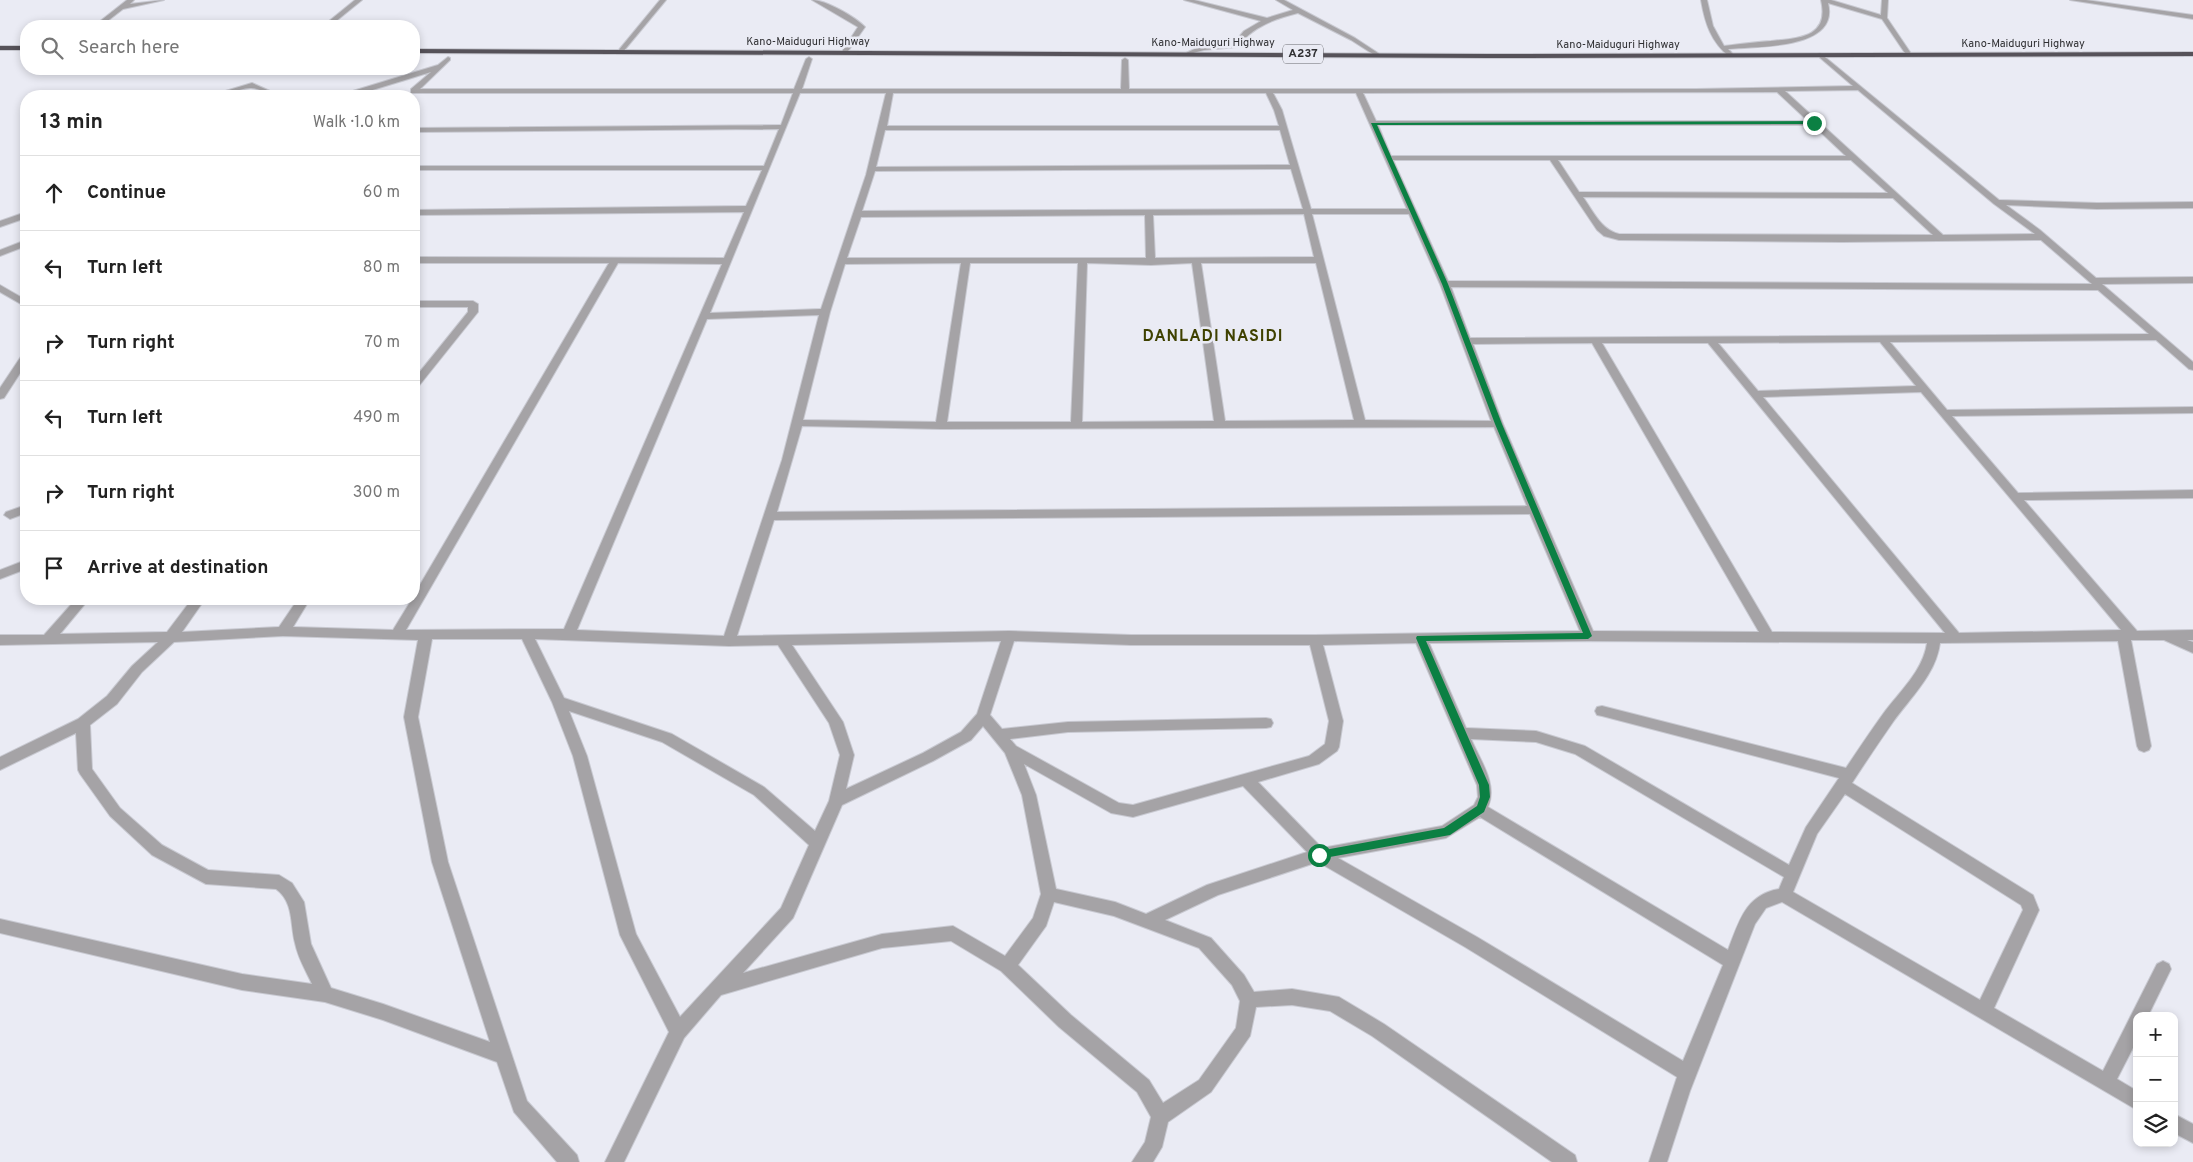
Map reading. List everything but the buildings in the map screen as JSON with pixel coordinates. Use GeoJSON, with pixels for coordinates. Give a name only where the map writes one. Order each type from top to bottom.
{"type":"FeatureCollection","features":[{"type":"Feature","properties":{"kind":"highway"},"geometry":{"type":"LineString","coordinates":[[0,48],[20,48]]}},
{"type":"Feature","properties":{"kind":"highway","name":"Kano-Maiduguri Highway"},"geometry":{"type":"LineString","coordinates":[[420,51],[1732,56],[2193,54]]}},
{"type":"Feature","properties":{"kind":"highway"},"geometry":{"type":"LineString","coordinates":[[0,56],[20,56]]}},
{"type":"Feature","properties":{"kind":"highway","name":"Kano-Maiduguri Highway"},"geometry":{"type":"LineString","coordinates":[[420,58],[1827,62],[2193,61]]}},
{"type":"Feature","properties":{"kind":"street"},"geometry":{"type":"LineString","coordinates":[[106,20],[131,0]]}},
{"type":"Feature","properties":{"kind":"street"},"geometry":{"type":"LineString","coordinates":[[123,8],[162,0]]}},
{"type":"Feature","properties":{"kind":"street"},"geometry":{"type":"LineString","coordinates":[[334,20],[359,0]]}},
{"type":"Feature","properties":{"kind":"street"},"geometry":{"type":"LineString","coordinates":[[620,52],[663,0]]}},
{"type":"Feature","properties":{"kind":"street"},"geometry":{"type":"LineString","coordinates":[[815,0],[855,21],[862,27],[851,40],[844,53]]}},
{"type":"Feature","properties":{"kind":"street"},"geometry":{"type":"LineString","coordinates":[[1187,0],[1266,20]]}},
{"type":"Feature","properties":{"kind":"street"},"geometry":{"type":"LineString","coordinates":[[1279,0],[1353,39],[1378,55]]}},
{"type":"Feature","properties":{"kind":"street"},"geometry":{"type":"LineString","coordinates":[[1704,0],[1712,35],[1722,48],[1732,56]]}},
{"type":"Feature","properties":{"kind":"street"},"geometry":{"type":"LineString","coordinates":[[1722,48],[1807,38],[1819,33],[1825,24],[1827,9],[1824,0]]}},
{"type":"Feature","properties":{"kind":"street"},"geometry":{"type":"LineString","coordinates":[[1824,0],[1884,18]]}},
{"type":"Feature","properties":{"kind":"street"},"geometry":{"type":"LineString","coordinates":[[1885,0],[1884,18],[1909,55]]}},
{"type":"Feature","properties":{"kind":"street"},"geometry":{"type":"LineString","coordinates":[[2073,0],[2191,15]]}},
{"type":"Feature","properties":{"kind":"street"},"geometry":{"type":"LineString","coordinates":[[2124,0],[2163,12]]}},
{"type":"Feature","properties":{"kind":"street"},"geometry":{"type":"LineString","coordinates":[[1188,54],[1194,49],[1235,46],[1239,40],[1266,20],[1297,11]]}},
{"type":"Feature","properties":{"kind":"street"},"geometry":{"type":"LineString","coordinates":[[1820,55],[1997,202],[2043,237],[2193,367]]}},
{"type":"Feature","properties":{"kind":"street"},"geometry":{"type":"LineString","coordinates":[[415,90],[448,58]]}},
{"type":"Feature","properties":{"kind":"street"},"geometry":{"type":"LineString","coordinates":[[570,634],[728,261],[748,209],[784,128],[809,59]]}},
{"type":"Feature","properties":{"kind":"street"},"geometry":{"type":"LineString","coordinates":[[1125,60],[1126,90]]}},
{"type":"Feature","properties":{"kind":"street"},"geometry":{"type":"LineString","coordinates":[[420,73],[439,67]]}},
{"type":"Feature","properties":{"kind":"street"},"geometry":{"type":"LineString","coordinates":[[365,90],[413,75]]}},
{"type":"Feature","properties":{"kind":"street"},"geometry":{"type":"LineString","coordinates":[[235,90],[252,85],[263,90]]}},
{"type":"Feature","properties":{"kind":"street"},"geometry":{"type":"LineString","coordinates":[[420,94],[1126,90],[1779,90],[1859,88]]}},
{"type":"Feature","properties":{"kind":"street"},"geometry":{"type":"LineString","coordinates":[[1268,90],[1284,128],[1293,167],[1307,210],[1360,423]]}},
{"type":"Feature","properties":{"kind":"street"},"geometry":{"type":"LineString","coordinates":[[1358,90],[1445,284],[1498,424],[1588,636]]}},
{"type":"Feature","properties":{"kind":"street"},"geometry":{"type":"LineString","coordinates":[[1779,90],[1940,237]]}},
{"type":"Feature","properties":{"kind":"street"},"geometry":{"type":"LineString","coordinates":[[729,641],[771,516],[797,424],[825,312],[884,128],[890,91]]}},
{"type":"Feature","properties":{"kind":"street"},"geometry":{"type":"LineString","coordinates":[[1374,123],[1814,123]]}},
{"type":"Feature","properties":{"kind":"street"},"geometry":{"type":"LineString","coordinates":[[420,130],[784,128]]}},
{"type":"Feature","properties":{"kind":"street"},"geometry":{"type":"LineString","coordinates":[[884,128],[1284,128]]}},
{"type":"Feature","properties":{"kind":"street"},"geometry":{"type":"LineString","coordinates":[[1390,158],[1854,158]]}},
{"type":"Feature","properties":{"kind":"street"},"geometry":{"type":"LineString","coordinates":[[1553,159],[1600,228],[1606,234],[1619,237],[2043,237]]}},
{"type":"Feature","properties":{"kind":"street"},"geometry":{"type":"LineString","coordinates":[[872,169],[1293,167]]}},
{"type":"Feature","properties":{"kind":"street"},"geometry":{"type":"LineString","coordinates":[[420,168],[766,168]]}},
{"type":"Feature","properties":{"kind":"street"},"geometry":{"type":"LineString","coordinates":[[1577,194],[1894,196]]}},
{"type":"Feature","properties":{"kind":"street"},"geometry":{"type":"LineString","coordinates":[[1997,202],[2097,206],[2193,205]]}},
{"type":"Feature","properties":{"kind":"street"},"geometry":{"type":"LineString","coordinates":[[420,212],[748,209]]}},
{"type":"Feature","properties":{"kind":"street"},"geometry":{"type":"LineString","coordinates":[[856,214],[1307,210],[1413,211]]}},
{"type":"Feature","properties":{"kind":"street"},"geometry":{"type":"LineString","coordinates":[[1149,211],[1151,262]]}},
{"type":"Feature","properties":{"kind":"street"},"geometry":{"type":"LineString","coordinates":[[0,224],[20,217]]}},
{"type":"Feature","properties":{"kind":"street"},"geometry":{"type":"LineString","coordinates":[[0,252],[20,245]]}},
{"type":"Feature","properties":{"kind":"street"},"geometry":{"type":"LineString","coordinates":[[420,260],[728,261]]}},
{"type":"Feature","properties":{"kind":"street"},"geometry":{"type":"LineString","coordinates":[[420,594],[614,260]]}},
{"type":"Feature","properties":{"kind":"street"},"geometry":{"type":"LineString","coordinates":[[841,261],[1151,262],[1318,260]]}},
{"type":"Feature","properties":{"kind":"street"},"geometry":{"type":"LineString","coordinates":[[1076,426],[1083,261]]}},
{"type":"Feature","properties":{"kind":"street"},"geometry":{"type":"LineString","coordinates":[[1196,261],[1220,423]]}},
{"type":"Feature","properties":{"kind":"street"},"geometry":{"type":"LineString","coordinates":[[941,426],[966,262]]}},
{"type":"Feature","properties":{"kind":"street"},"geometry":{"type":"LineString","coordinates":[[1445,284],[2097,284],[2193,280]]}},
{"type":"Feature","properties":{"kind":"street"},"geometry":{"type":"LineString","coordinates":[[0,289],[20,299]]}},
{"type":"Feature","properties":{"kind":"street"},"geometry":{"type":"LineString","coordinates":[[15,295],[20,293]]}},
{"type":"Feature","properties":{"kind":"street"},"geometry":{"type":"LineString","coordinates":[[420,304],[473,304],[474,312],[420,378]]}},
{"type":"Feature","properties":{"kind":"street"},"geometry":{"type":"LineString","coordinates":[[704,316],[825,312]]}},
{"type":"Feature","properties":{"kind":"street"},"geometry":{"type":"LineString","coordinates":[[1467,341],[2159,337]]}},
{"type":"Feature","properties":{"kind":"street"},"geometry":{"type":"LineString","coordinates":[[1595,340],[1768,636]]}},
{"type":"Feature","properties":{"kind":"street"},"geometry":{"type":"LineString","coordinates":[[1884,340],[2127,634],[2144,746]]}},
{"type":"Feature","properties":{"kind":"street"},"geometry":{"type":"LineString","coordinates":[[1712,341],[1956,638]]}},
{"type":"Feature","properties":{"kind":"street"},"geometry":{"type":"LineString","coordinates":[[0,396],[20,366]]}},
{"type":"Feature","properties":{"kind":"street"},"geometry":{"type":"LineString","coordinates":[[1754,394],[1924,390]]}},
{"type":"Feature","properties":{"kind":"street"},"geometry":{"type":"LineString","coordinates":[[1944,413],[2193,410]]}},
{"type":"Feature","properties":{"kind":"street"},"geometry":{"type":"LineString","coordinates":[[797,424],[1076,426],[1220,423],[1498,424]]}},
{"type":"Feature","properties":{"kind":"street"},"geometry":{"type":"LineString","coordinates":[[2015,497],[2193,494]]}},
{"type":"Feature","properties":{"kind":"street"},"geometry":{"type":"LineString","coordinates":[[771,516],[1535,510]]}},
{"type":"Feature","properties":{"kind":"street"},"geometry":{"type":"LineString","coordinates":[[10,515],[20,511]]}},
{"type":"Feature","properties":{"kind":"street"},"geometry":{"type":"LineString","coordinates":[[0,575],[20,567]]}},
{"type":"Feature","properties":{"kind":"street"},"geometry":{"type":"LineString","coordinates":[[48,640],[78,605]]}},
{"type":"Feature","properties":{"kind":"street"},"geometry":{"type":"LineString","coordinates":[[0,764],[83,723],[112,700],[136,669],[170,638],[195,605]]}},
{"type":"Feature","properties":{"kind":"street"},"geometry":{"type":"LineString","coordinates":[[283,631],[300,605]]}},
{"type":"Feature","properties":{"kind":"street"},"geometry":{"type":"LineString","coordinates":[[397,634],[414,605]]}},
{"type":"Feature","properties":{"kind":"street"},"geometry":{"type":"LineString","coordinates":[[0,640],[170,638],[283,631],[397,634],[570,634],[729,641],[1010,636],[1131,640],[1315,640],[1588,636],[1956,638],[2127,634],[2193,635]]}},
{"type":"Feature","properties":{"kind":"street"},"geometry":{"type":"LineString","coordinates":[[426,634],[411,717],[440,862],[520,1106],[570,1162]]}},
{"type":"Feature","properties":{"kind":"street"},"geometry":{"type":"LineString","coordinates":[[2162,634],[2193,648]]}},
{"type":"Feature","properties":{"kind":"street"},"geometry":{"type":"LineString","coordinates":[[526,635],[559,702],[580,756],[628,935],[678,1032]]}},
{"type":"Feature","properties":{"kind":"street"},"geometry":{"type":"LineString","coordinates":[[836,801],[928,757],[966,736],[982,716],[1010,636]]}},
{"type":"Feature","properties":{"kind":"street"},"geometry":{"type":"LineString","coordinates":[[1784,895],[1811,831],[1888,718],[1925,670],[1932,653],[1934,637]]}},
{"type":"Feature","properties":{"kind":"street"},"geometry":{"type":"LineString","coordinates":[[1147,921],[1213,890],[1319,855],[1446,832],[1480,809],[1485,797],[1484,785],[1420,638]]}},
{"type":"Feature","properties":{"kind":"street"},"geometry":{"type":"LineString","coordinates":[[614,1162],[678,1032],[715,989],[751,954],[787,912],[836,801],[847,755],[836,722],[781,639]]}},
{"type":"Feature","properties":{"kind":"street"},"geometry":{"type":"LineString","coordinates":[[1011,750],[1116,809],[1133,811],[1314,760],[1332,747],[1336,721],[1315,640]]}},
{"type":"Feature","properties":{"kind":"street"},"geometry":{"type":"LineString","coordinates":[[559,702],[667,738],[759,791],[817,842]]}},
{"type":"Feature","properties":{"kind":"street"},"geometry":{"type":"LineString","coordinates":[[1602,711],[1846,780],[2027,900],[2031,910],[1984,1011]]}},
{"type":"Feature","properties":{"kind":"street"},"geometry":{"type":"LineString","coordinates":[[982,716],[1011,750],[1028,795],[1049,894],[1040,921],[1006,966]]}},
{"type":"Feature","properties":{"kind":"street"},"geometry":{"type":"LineString","coordinates":[[83,723],[84,770],[116,812],[157,850],[206,877],[270,881],[288,887],[298,906],[303,944],[325,994]]}},
{"type":"Feature","properties":{"kind":"street"},"geometry":{"type":"LineString","coordinates":[[999,735],[1068,727],[1266,723]]}},
{"type":"Feature","properties":{"kind":"street"},"geometry":{"type":"LineString","coordinates":[[1462,734],[1526,735],[1557,739],[1580,750],[1793,875]]}},
{"type":"Feature","properties":{"kind":"street"},"geometry":{"type":"LineString","coordinates":[[1246,779],[1319,855],[1471,942],[1687,1073]]}},
{"type":"Feature","properties":{"kind":"street"},"geometry":{"type":"LineString","coordinates":[[1480,809],[1733,962]]}},
{"type":"Feature","properties":{"kind":"street"},"geometry":{"type":"LineString","coordinates":[[1049,894],[1115,909],[1205,943],[1238,980],[1249,1000],[1244,1030],[1204,1086],[1160,1116]]}},
{"type":"Feature","properties":{"kind":"street"},"geometry":{"type":"LineString","coordinates":[[1658,1162],[1670,1120],[1687,1073],[1755,909],[1769,897],[1784,895],[2133,1099]]}},
{"type":"Feature","properties":{"kind":"street"},"geometry":{"type":"LineString","coordinates":[[0,926],[242,982],[325,994],[383,1012],[502,1055]]}},
{"type":"Feature","properties":{"kind":"street"},"geometry":{"type":"LineString","coordinates":[[715,989],[882,941],[953,933],[1006,966],[1065,1021],[1143,1086],[1160,1116],[1153,1147],[1141,1162]]}},
{"type":"Feature","properties":{"kind":"street"},"geometry":{"type":"LineString","coordinates":[[2142,1012],[2163,968]]}},
{"type":"Feature","properties":{"kind":"street"},"geometry":{"type":"LineString","coordinates":[[1249,1000],[1292,997],[1333,1003],[1378,1030],[1568,1162]]}},
{"type":"Feature","properties":{"kind":"street"},"geometry":{"type":"LineString","coordinates":[[2106,1083],[2133,1029]]}},
{"type":"Feature","properties":{"kind":"street"},"geometry":{"type":"LineString","coordinates":[[2178,1125],[2193,1134]]}},
{"type":"Feature","properties":{"kind":"district","name":"DANLADI NASIDI"},"geometry":{"type":"Point","coordinates":[1213,337]}},
{"type":"Feature","properties":{"kind":"route"},"geometry":{"type":"LineString","coordinates":[[1319,855],[1446,832],[1480,809],[1485,797],[1484,785],[1420,638],[1588,636],[1498,424],[1445,284],[1374,123],[1814,123]]}}]}
